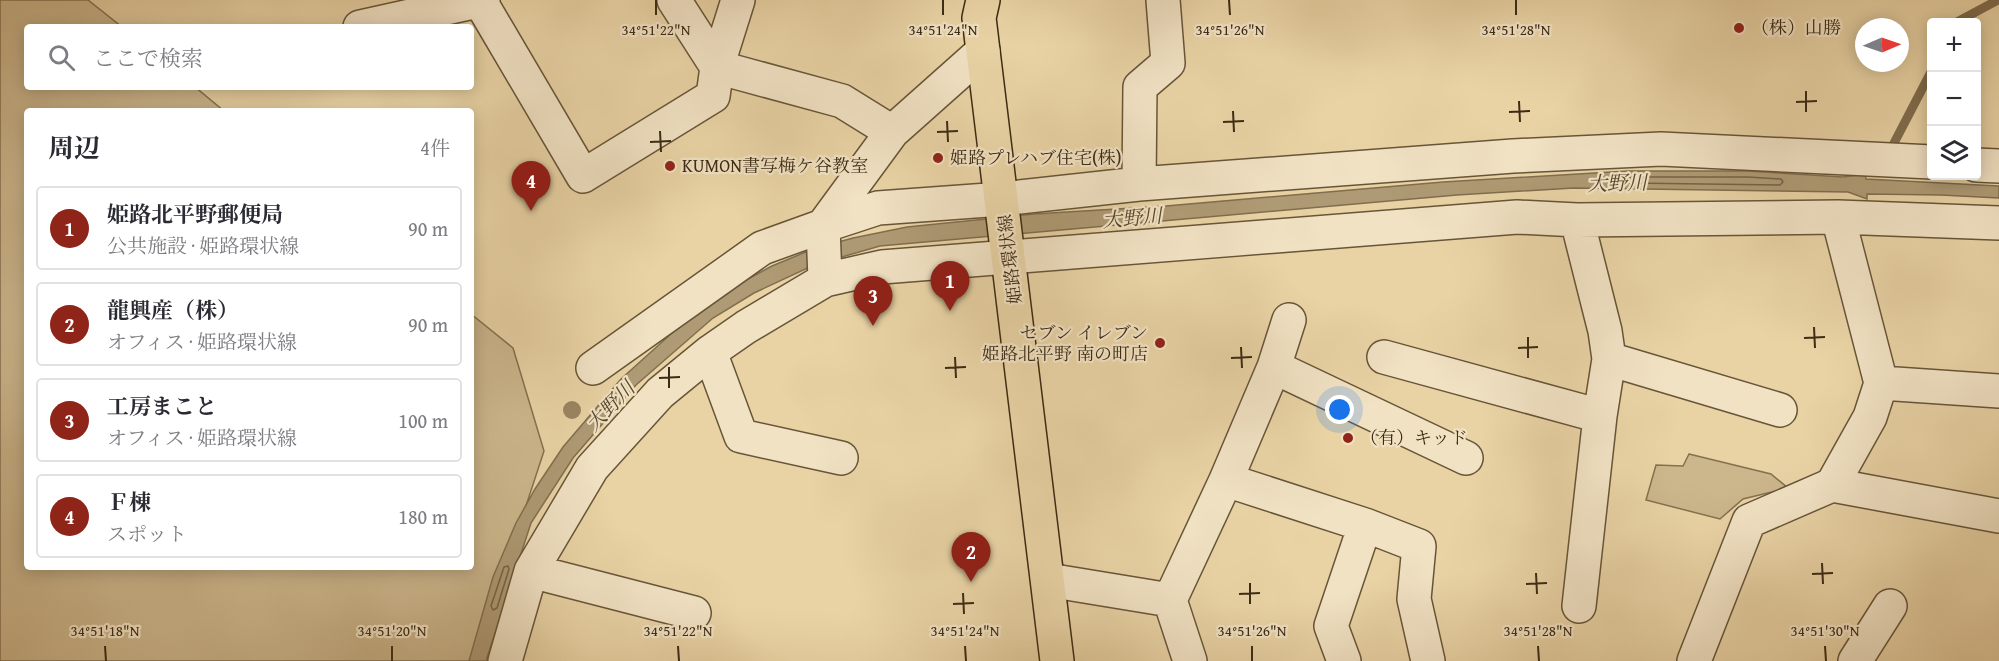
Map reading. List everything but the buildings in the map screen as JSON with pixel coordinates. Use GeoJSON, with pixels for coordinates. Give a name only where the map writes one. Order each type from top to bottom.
{"type":"FeatureCollection","features":[{"type":"Feature","properties":{"kind":"main road","name":"姫路環状線"},"geometry":{"type":"LineString","coordinates":[[983,0],[980,18],[983,51],[1010,256],[1057,661]]}},
{"type":"Feature","properties":{"kind":"street"},"geometry":{"type":"LineString","coordinates":[[674,0],[717,67],[842,101],[892,132]]}},
{"type":"Feature","properties":{"kind":"street"},"geometry":{"type":"LineString","coordinates":[[374,24],[482,1],[583,176],[713,96],[717,67],[738,0]]}},
{"type":"Feature","properties":{"kind":"street"},"geometry":{"type":"LineString","coordinates":[[1139,184],[1140,87],[1168,63],[1163,0]]}},
{"type":"Feature","properties":{"kind":"street"},"geometry":{"type":"LineString","coordinates":[[825,280],[823,226],[892,132],[983,51]]}},
{"type":"Feature","properties":{"kind":"street"},"geometry":{"type":"LineString","coordinates":[[593,368],[762,248],[878,208],[1002,199],[1139,184],[1513,156],[1660,149],[1927,162]]}},
{"type":"Feature","properties":{"kind":"street"},"geometry":{"type":"LineString","coordinates":[[1981,165],[1999,166]]}},
{"type":"Feature","properties":{"kind":"street"},"geometry":{"type":"LineString","coordinates":[[505,661],[531,571],[592,468],[660,393],[710,352],[746,327],[825,280],[882,267],[1517,217],[1577,220],[1838,217],[1999,223]]}},
{"type":"Feature","properties":{"kind":"street"},"geometry":{"type":"LineString","coordinates":[[1832,485],[1870,417],[1881,383],[1838,217]]}},
{"type":"Feature","properties":{"kind":"street"},"geometry":{"type":"LineString","coordinates":[[1577,220],[1605,331],[1609,358],[1600,416],[1579,606]]}},
{"type":"Feature","properties":{"kind":"street"},"geometry":{"type":"LineString","coordinates":[[1190,661],[1170,600],[1226,480],[1274,367],[1289,320]]}},
{"type":"Feature","properties":{"kind":"street"},"geometry":{"type":"LineString","coordinates":[[710,352],[741,436],[841,458]]}},
{"type":"Feature","properties":{"kind":"street"},"geometry":{"type":"LineString","coordinates":[[1384,357],[1600,416]]}},
{"type":"Feature","properties":{"kind":"street"},"geometry":{"type":"LineString","coordinates":[[1609,358],[1780,410]]}},
{"type":"Feature","properties":{"kind":"street"},"geometry":{"type":"LineString","coordinates":[[1274,367],[1466,458]]}},
{"type":"Feature","properties":{"kind":"street"},"geometry":{"type":"LineString","coordinates":[[1881,383],[1999,392]]}},
{"type":"Feature","properties":{"kind":"street"},"geometry":{"type":"LineString","coordinates":[[1226,480],[1365,525],[1419,546],[1414,599],[1428,661]]}},
{"type":"Feature","properties":{"kind":"street"},"geometry":{"type":"LineString","coordinates":[[1694,661],[1749,521],[1832,485],[1999,516]]}},
{"type":"Feature","properties":{"kind":"street"},"geometry":{"type":"LineString","coordinates":[[1344,661],[1331,626],[1365,525]]}},
{"type":"Feature","properties":{"kind":"street"},"geometry":{"type":"LineString","coordinates":[[531,571],[694,613]]}},
{"type":"Feature","properties":{"kind":"street"},"geometry":{"type":"LineString","coordinates":[[1048,580],[1170,600]]}},
{"type":"Feature","properties":{"kind":"street"},"geometry":{"type":"LineString","coordinates":[[1855,661],[1890,606]]}},
{"type":"Feature","properties":{"kind":"shaded area"},"geometry":{"type":"Polygon","coordinates":[[[0,0],[88,0],[118,24],[24,24],[24,90],[199,90],[220,108],[24,108],[24,570],[474,570],[474,316],[513,348],[544,451],[475,661],[0,661],[0,0]]]}},
{"type":"Feature","properties":{"kind":"shaded area"},"geometry":{"type":"Polygon","coordinates":[[[1689,454],[1771,474],[1788,488],[1743,499],[1720,519],[1646,500],[1656,465],[1683,466],[1689,454]]]}},
{"type":"Feature","properties":{"kind":"water","name":"大野川"},"geometry":{"type":"Polygon","coordinates":[[[1628,171],[1748,171],[1843,177],[1865,174],[1866,179],[1999,186],[1999,198],[1867,194],[1867,199],[1848,192],[1574,188],[1457,195],[880,246],[814,265],[754,293],[713,318],[636,385],[573,458],[531,523],[486,661],[469,661],[493,577],[516,523],[563,447],[621,379],[682,324],[722,293],[772,266],[813,249],[907,227],[1034,214],[1166,206],[1443,182],[1628,171]]]}},
{"type":"Feature","properties":{"kind":"waterway"},"geometry":{"type":"LineString","coordinates":[[1964,18],[1998,0]]}},
{"type":"Feature","properties":{"kind":"waterway"},"geometry":{"type":"LineString","coordinates":[[1893,145],[1931,72]]}},
{"type":"Feature","properties":{"kind":"place","name":"（株）山勝"},"geometry":{"type":"Point","coordinates":[1739,28]}},
{"type":"Feature","properties":{"kind":"place","name":"姫路プレハブ住宅(株)"},"geometry":{"type":"Point","coordinates":[938,158]}},
{"type":"Feature","properties":{"kind":"place","name":"KUMON書写梅ケ谷教室"},"geometry":{"type":"Point","coordinates":[670,166]}},
{"type":"Feature","properties":{"kind":"place","name":"Ｆ棟"},"geometry":{"type":"Point","coordinates":[531,211]}},
{"type":"Feature","properties":{"kind":"place","name":"姫路北平野郵便局"},"geometry":{"type":"Point","coordinates":[950,311]}},
{"type":"Feature","properties":{"kind":"place","name":"工房まこと"},"geometry":{"type":"Point","coordinates":[873,326]}},
{"type":"Feature","properties":{"kind":"place","name":"セブン イレブン 姫路北平野 南の町店"},"geometry":{"type":"Point","coordinates":[1160,343]}},
{"type":"Feature","properties":{"kind":"place","name":"（有）キッド"},"geometry":{"type":"Point","coordinates":[1348,438]}},
{"type":"Feature","properties":{"kind":"place","name":"龍興産（株）"},"geometry":{"type":"Point","coordinates":[971,582]}}]}
